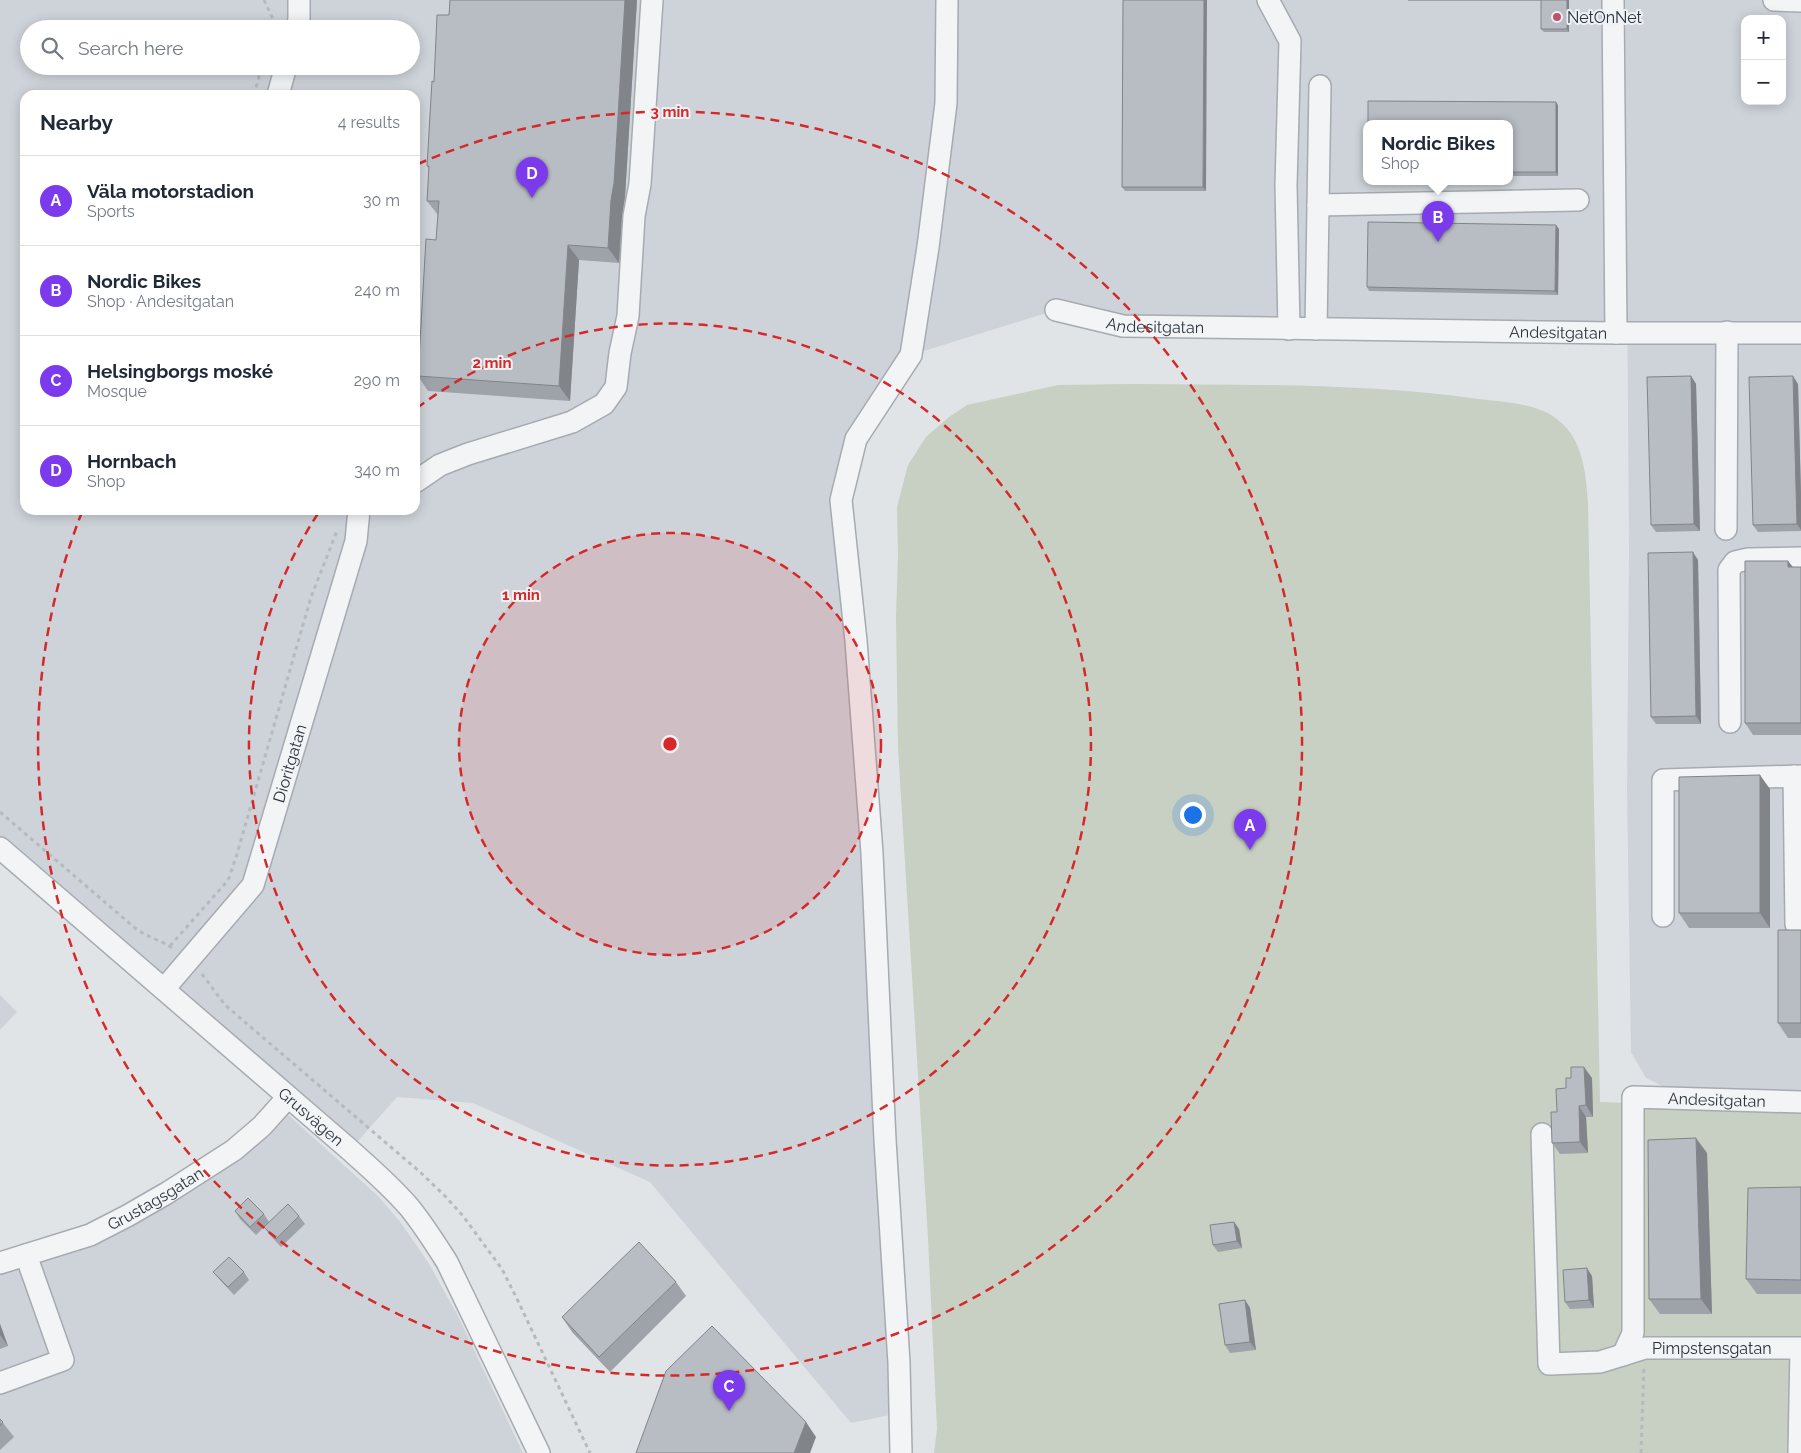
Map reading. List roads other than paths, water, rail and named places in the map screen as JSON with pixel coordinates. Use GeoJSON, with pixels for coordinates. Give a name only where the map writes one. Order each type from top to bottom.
{"type":"FeatureCollection","features":[{"type":"Feature","properties":{"kind":"street"},"geometry":{"type":"LineString","coordinates":[[299,0],[299,20]]}},
{"type":"Feature","properties":{"kind":"street"},"geometry":{"type":"LineString","coordinates":[[420,479],[447,462],[572,422],[604,404],[616,386],[620,353],[628,316],[634,216],[640,184],[652,0]]}},
{"type":"Feature","properties":{"kind":"street"},"geometry":{"type":"LineString","coordinates":[[901,1453],[899,1363],[885,1140],[872,853],[856,641],[842,500],[856,439],[911,355],[928,247],[946,103],[946,0]]}},
{"type":"Feature","properties":{"kind":"street"},"geometry":{"type":"LineString","coordinates":[[1268,0],[1290,41],[1286,185],[1289,329]]}},
{"type":"Feature","properties":{"kind":"street"},"geometry":{"type":"LineString","coordinates":[[1613,0],[1616,333]]}},
{"type":"Feature","properties":{"kind":"street"},"geometry":{"type":"LineString","coordinates":[[1774,0],[1801,0]]}},
{"type":"Feature","properties":{"kind":"street"},"geometry":{"type":"LineString","coordinates":[[279,90],[284,75]]}},
{"type":"Feature","properties":{"kind":"street"},"geometry":{"type":"LineString","coordinates":[[1316,329],[1320,86]]}},
{"type":"Feature","properties":{"kind":"street"},"geometry":{"type":"LineString","coordinates":[[1318,205],[1578,200]]}},
{"type":"Feature","properties":{"kind":"street","name":"Andesitgatan"},"geometry":{"type":"LineString","coordinates":[[1056,310],[1123,326],[1616,333],[1801,333]]}},
{"type":"Feature","properties":{"kind":"street"},"geometry":{"type":"LineString","coordinates":[[1726,529],[1727,332]]}},
{"type":"Feature","properties":{"kind":"street","name":"Dioritgatan"},"geometry":{"type":"LineString","coordinates":[[164,989],[253,885],[356,542],[360,515]]}},
{"type":"Feature","properties":{"kind":"street"},"geometry":{"type":"LineString","coordinates":[[1730,722],[1729,570],[1735,562],[1748,559],[1801,558]]}},
{"type":"Feature","properties":{"kind":"street"},"geometry":{"type":"LineString","coordinates":[[1663,916],[1663,780],[1798,776],[1796,924]]}},
{"type":"Feature","properties":{"kind":"street","name":"Grusvägen"},"geometry":{"type":"LineString","coordinates":[[0,848],[288,1097],[387,1184],[409,1207],[430,1234],[447,1262],[539,1453]]}},
{"type":"Feature","properties":{"kind":"street","name":"Grustagsgatan"},"geometry":{"type":"LineString","coordinates":[[0,1263],[90,1235],[167,1193],[249,1138],[288,1097]]}},
{"type":"Feature","properties":{"kind":"street","name":"Andesitgatan"},"geometry":{"type":"LineString","coordinates":[[1623,1355],[1633,1333],[1633,1097],[1801,1102]]}},
{"type":"Feature","properties":{"kind":"street","name":"Pimpstensgatan"},"geometry":{"type":"LineString","coordinates":[[1542,1134],[1549,1364],[1600,1362],[1645,1348],[1801,1348],[1799,1453]]}},
{"type":"Feature","properties":{"kind":"street"},"geometry":{"type":"LineString","coordinates":[[0,1384],[63,1360],[26,1255]]}},
{"type":"Feature","properties":{"kind":"place","name":"NetOnNet"},"geometry":{"type":"Point","coordinates":[1557,17]}},
{"type":"Feature","properties":{"kind":"place","name":"Hornbach"},"geometry":{"type":"Point","coordinates":[532,198]}},
{"type":"Feature","properties":{"kind":"place","name":"Nordic Bikes"},"geometry":{"type":"Point","coordinates":[1438,242]}},
{"type":"Feature","properties":{"kind":"place","name":"Väla motorstadion"},"geometry":{"type":"Point","coordinates":[1250,850]}},
{"type":"Feature","properties":{"kind":"place","name":"Helsingborgs moské"},"geometry":{"type":"Point","coordinates":[729,1411]}}]}
